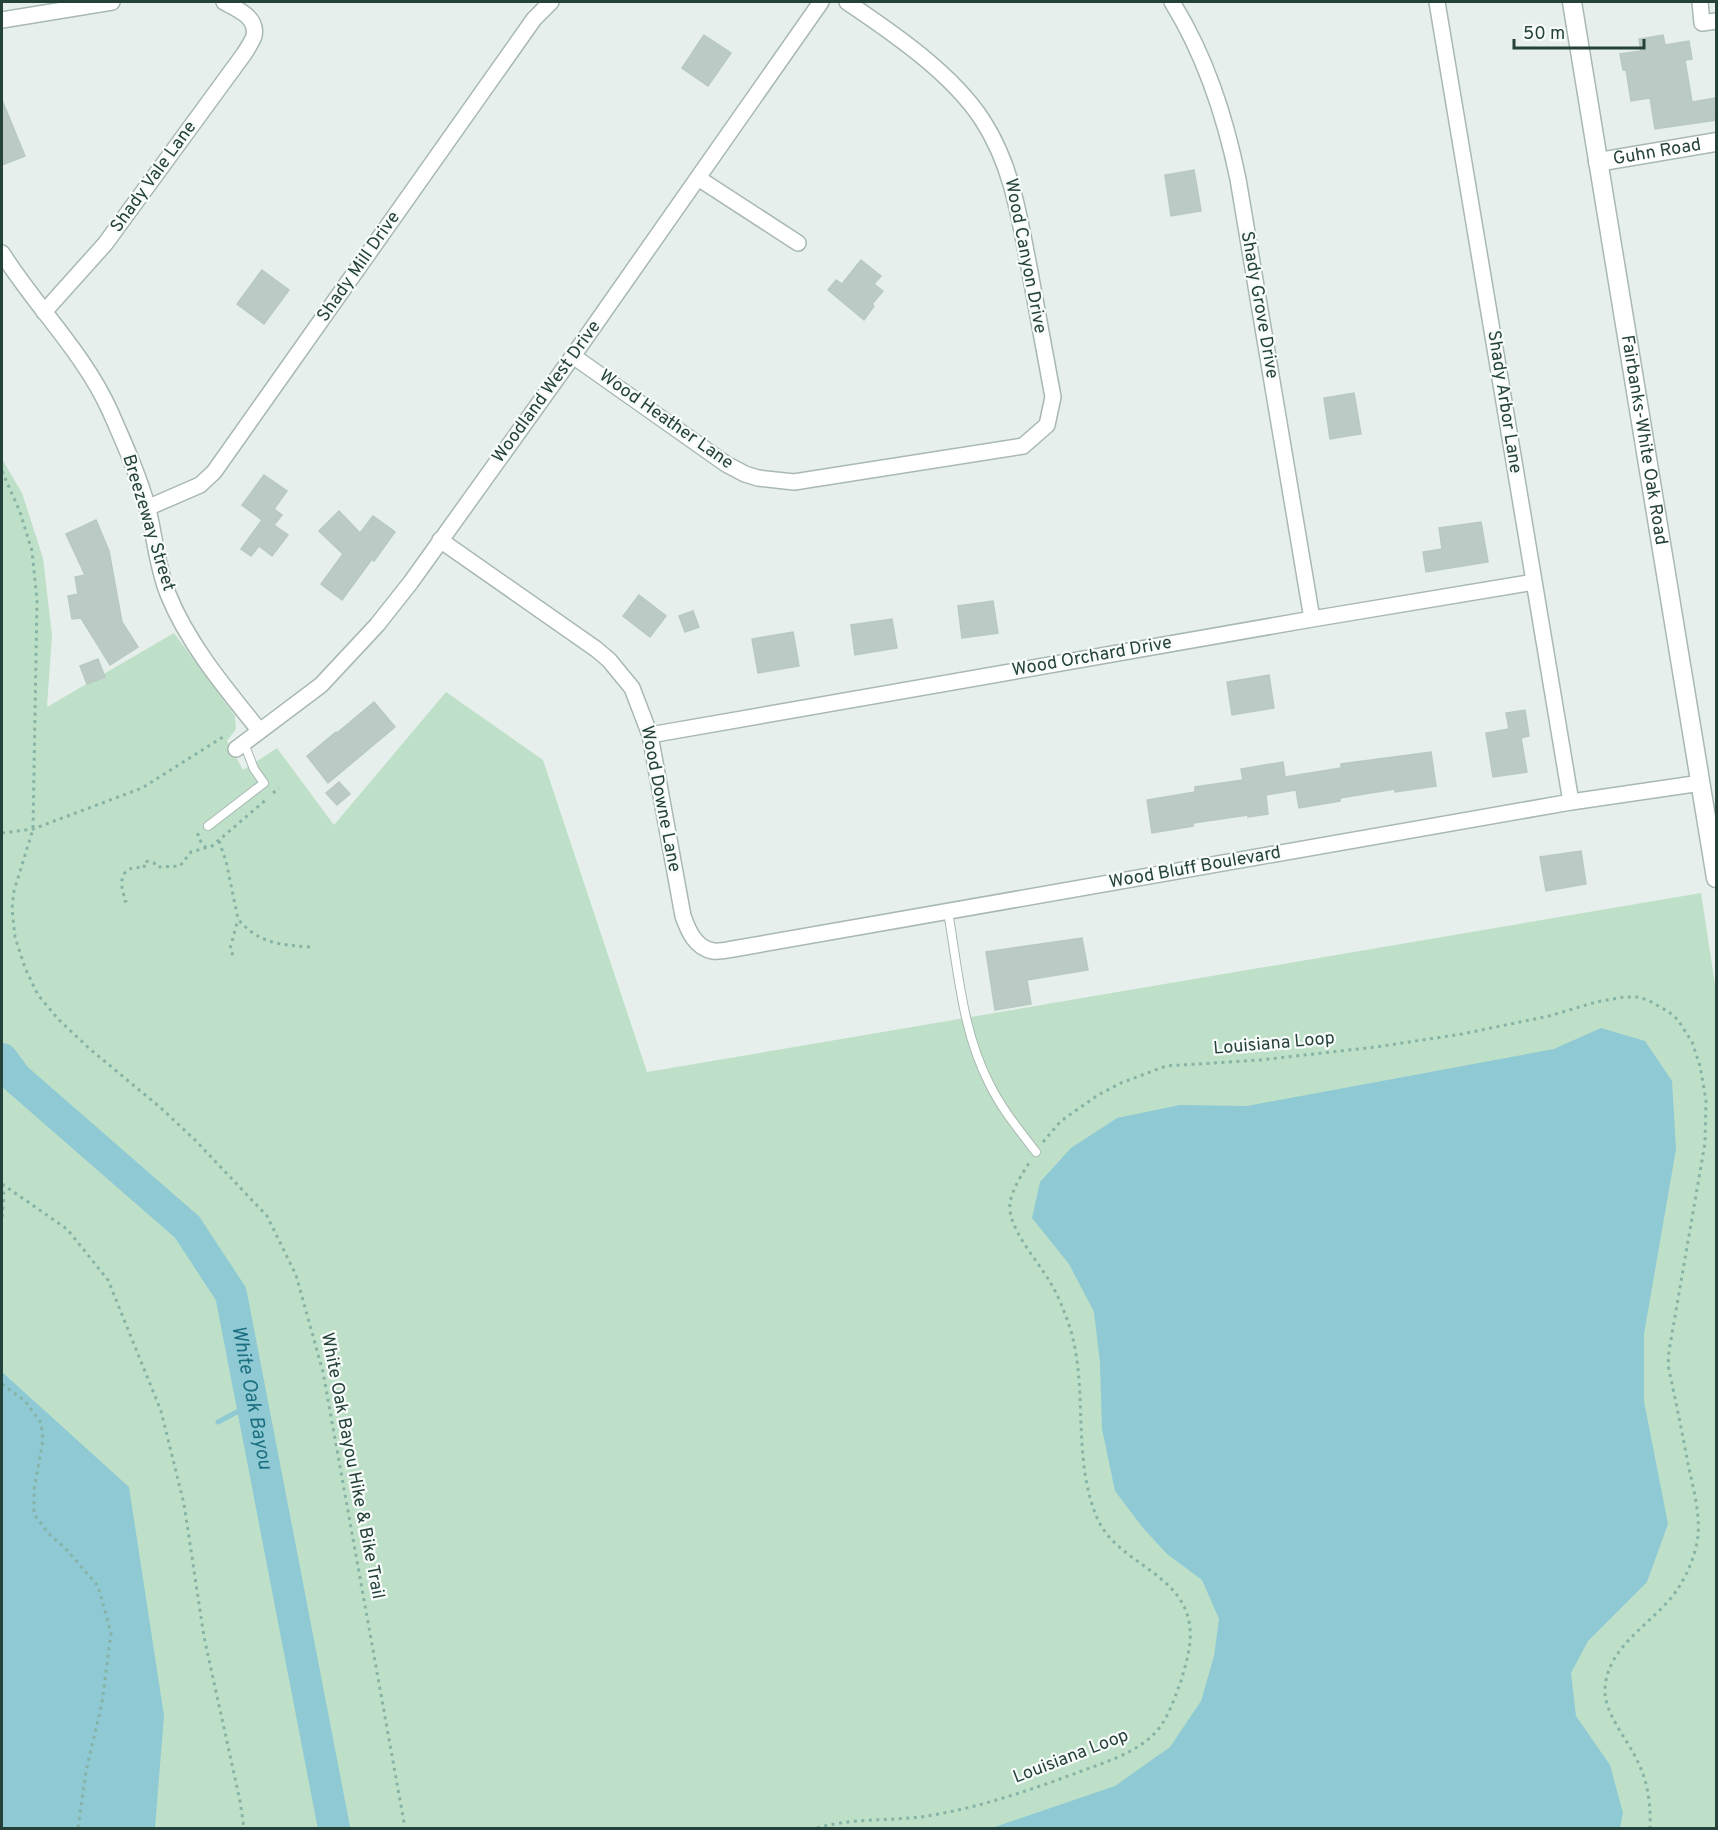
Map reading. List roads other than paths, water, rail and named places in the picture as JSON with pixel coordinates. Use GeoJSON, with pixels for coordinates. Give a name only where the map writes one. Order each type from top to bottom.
{"type":"FeatureCollection","features":[{"type":"Feature","properties":{"kind":"street"},"geometry":{"type":"LineString","coordinates":[[2,20],[112,2]]}},
{"type":"Feature","properties":{"kind":"street","name":"Shady Vale Lane"},"geometry":{"type":"LineString","coordinates":[[44,312],[76,278],[118,227],[244,54],[254,35],[252,22],[247,14],[224,2]]}},
{"type":"Feature","properties":{"kind":"street","name":"Shady Mill Drive"},"geometry":{"type":"LineString","coordinates":[[147,508],[200,485],[214,472],[534,19],[551,2]]}},
{"type":"Feature","properties":{"kind":"street","name":"Woodland West Drive"},"geometry":{"type":"LineString","coordinates":[[240,746],[321,685],[391,608],[573,356],[821,2]]}},
{"type":"Feature","properties":{"kind":"street","name":"Wood Canyon Drive"},"geometry":{"type":"LineString","coordinates":[[847,2],[915,51],[941,73],[982,118],[993,136],[1010,174],[1015,193],[1053,397],[1051,415],[1047,425],[1035,438],[1023,446],[904,464]]}},
{"type":"Feature","properties":{"kind":"street","name":"Shady Grove Drive"},"geometry":{"type":"LineString","coordinates":[[1172,2],[1187,26],[1206,67],[1229,136],[1312,619]]}},
{"type":"Feature","properties":{"kind":"street","name":"Shady Arbor Lane"},"geometry":{"type":"LineString","coordinates":[[1437,2],[1571,802]]}},
{"type":"Feature","properties":{"kind":"street","name":"Fairbanks-White Oak Road"},"geometry":{"type":"LineString","coordinates":[[1572,2],[1716,870]]}},
{"type":"Feature","properties":{"kind":"street"},"geometry":{"type":"LineString","coordinates":[[1700,2],[1702,23],[1716,21]]}},
{"type":"Feature","properties":{"kind":"street","name":"Guhn Road"},"geometry":{"type":"LineString","coordinates":[[1598,162],[1716,142]]}},
{"type":"Feature","properties":{"kind":"street"},"geometry":{"type":"LineString","coordinates":[[698,178],[798,243]]}},
{"type":"Feature","properties":{"kind":"street","name":"Breezeway Street"},"geometry":{"type":"LineString","coordinates":[[2,254],[21,284],[92,376],[124,444],[147,508],[168,595],[211,669],[259,730]]}},
{"type":"Feature","properties":{"kind":"street","name":"Wood Heather Lane"},"geometry":{"type":"LineString","coordinates":[[573,356],[726,464],[745,474],[794,482],[904,464]]}},
{"type":"Feature","properties":{"kind":"street","name":"Wood Downe Lane"},"geometry":{"type":"LineString","coordinates":[[440,540],[596,649],[609,660],[632,688],[650,735],[683,915],[693,938]]}},
{"type":"Feature","properties":{"kind":"street","name":"Wood Orchard Drive"},"geometry":{"type":"LineString","coordinates":[[650,735],[1534,582]]}},
{"type":"Feature","properties":{"kind":"street","name":"Wood Bluff Boulevard"},"geometry":{"type":"LineString","coordinates":[[693,938],[701,946],[713,951],[733,949],[1571,802],[1701,783]]}},
{"type":"Feature","properties":{"kind":"lane"},"geometry":{"type":"LineString","coordinates":[[208,826],[264,783],[240,746]]}},
{"type":"Feature","properties":{"kind":"lane"},"geometry":{"type":"LineString","coordinates":[[948,912],[967,1021],[980,1065],[999,1100],[1036,1152]]}},
{"type":"Feature","properties":{"kind":"water"},"geometry":{"type":"Polygon","coordinates":[[[1601,1028],[1645,1041],[1672,1081],[1676,1149],[1644,1334],[1644,1401],[1668,1524],[1647,1582],[1588,1641],[1571,1673],[1576,1716],[1610,1765],[1623,1813],[1620,1828],[992,1828],[1115,1786],[1170,1747],[1201,1701],[1214,1656],[1219,1619],[1202,1580],[1167,1554],[1143,1528],[1115,1491],[1102,1429],[1100,1363],[1094,1312],[1069,1264],[1032,1218],[1040,1182],[1071,1148],[1117,1118],[1180,1105],[1247,1106],[1554,1049],[1601,1028]]]}},
{"type":"Feature","properties":{"kind":"water"},"geometry":{"type":"Polygon","coordinates":[[[2,1372],[129,1487],[164,1716],[155,1828],[2,1828],[2,1372]]]}},
{"type":"Feature","properties":{"kind":"waterway","name":"White Oak Bayou"},"geometry":{"type":"LineString","coordinates":[[2,1059],[16,1078],[187,1227],[231,1294],[334,1828]]}},
{"type":"Feature","properties":{"kind":"waterway"},"geometry":{"type":"LineString","coordinates":[[218,1422],[252,1404]]}}]}
